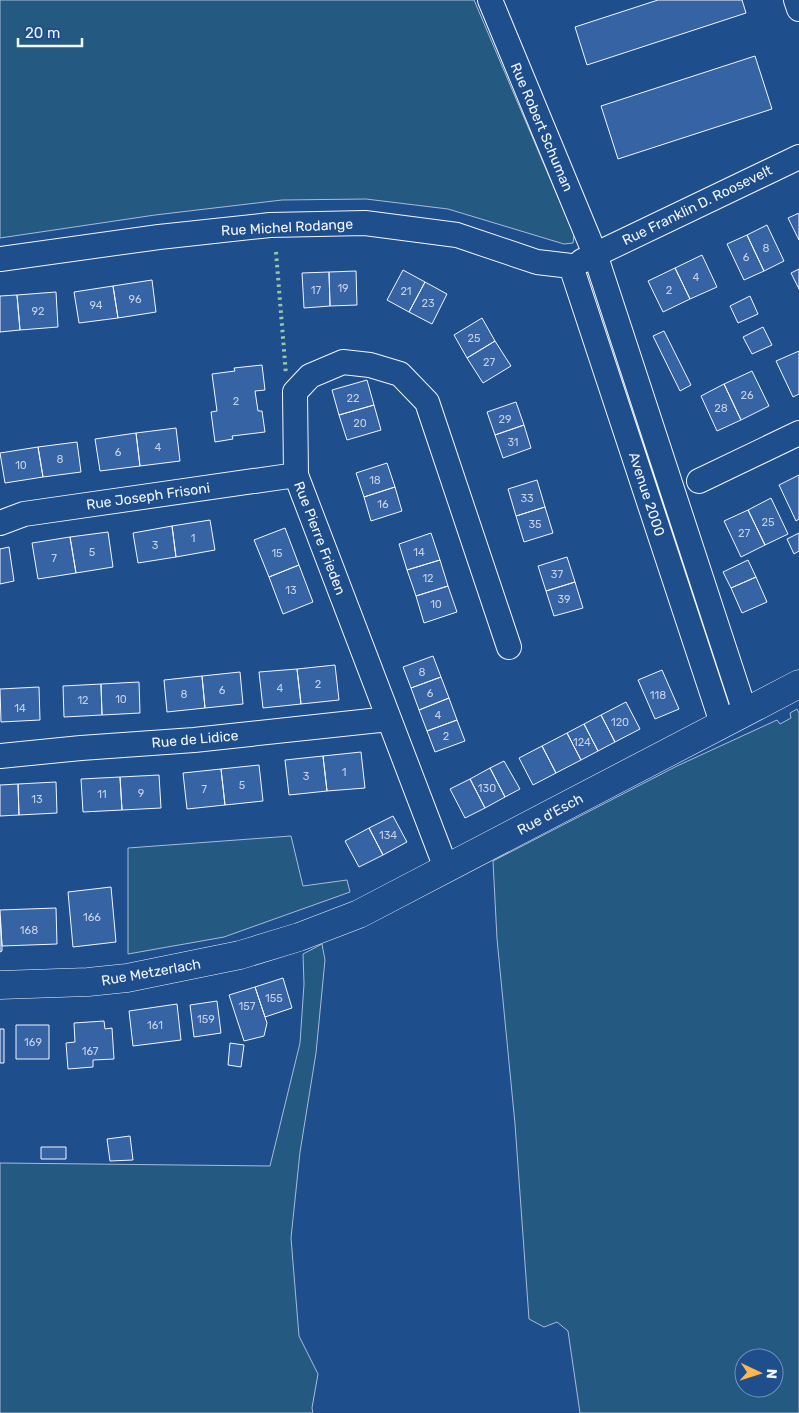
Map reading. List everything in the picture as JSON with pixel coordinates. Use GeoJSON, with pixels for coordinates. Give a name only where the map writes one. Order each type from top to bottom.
{"type":"FeatureCollection","features":[{"type":"Feature","properties":{"kind":"main road","name":"Rue d'Esch"},"geometry":{"type":"LineString","coordinates":[[299,937],[359,914],[799,684]]}},
{"type":"Feature","properties":{"kind":"main road","name":"Rue Metzerlach"},"geometry":{"type":"LineString","coordinates":[[0,985],[88,982],[127,978],[240,954],[299,937]]}},
{"type":"Feature","properties":{"kind":"street","name":"Rue Robert Schuman"},"geometry":{"type":"LineString","coordinates":[[490,0],[595,254]]}},
{"type":"Feature","properties":{"kind":"street"},"geometry":{"type":"LineString","coordinates":[[796,0],[799,9]]}},
{"type":"Feature","properties":{"kind":"street","name":"Rue Franklin D. Roosevelt"},"geometry":{"type":"LineString","coordinates":[[571,266],[799,157]]}},
{"type":"Feature","properties":{"kind":"street","name":"Rue Michel Rodange"},"geometry":{"type":"LineString","coordinates":[[0,259],[270,225],[365,222],[458,235],[537,262],[571,266]]}},
{"type":"Feature","properties":{"kind":"street","name":"Avenue 2000"},"geometry":{"type":"LineString","coordinates":[[595,254],[734,717]]}},
{"type":"Feature","properties":{"kind":"street","name":"Avenue 2000"},"geometry":{"type":"LineString","coordinates":[[571,266],[734,717]]}},
{"type":"Feature","properties":{"kind":"street","name":"Rue Pierre Frieden"},"geometry":{"type":"LineString","coordinates":[[446,868],[296,475],[295,392],[310,376],[344,362],[370,364],[400,374],[427,402],[510,647]]}},
{"type":"Feature","properties":{"kind":"street"},"geometry":{"type":"LineString","coordinates":[[699,481],[799,433]]}},
{"type":"Feature","properties":{"kind":"street","name":"Rue Joseph Frisoni"},"geometry":{"type":"LineString","coordinates":[[0,523],[24,514],[296,475]]}},
{"type":"Feature","properties":{"kind":"street","name":"Rue de Lidice"},"geometry":{"type":"LineString","coordinates":[[0,756],[194,740],[389,719]]}},
{"type":"Feature","properties":{"kind":"shaded area"},"geometry":{"type":"Polygon","coordinates":[[[0,0],[474,0],[574,235],[573,243],[564,244],[448,209],[366,199],[282,200],[155,215],[0,238],[0,0]]]}},
{"type":"Feature","properties":{"kind":"shaded area"},"geometry":{"type":"Polygon","coordinates":[[[797,709],[799,713],[799,1413],[580,1413],[568,1331],[557,1322],[544,1327],[529,1319],[515,1124],[497,939],[493,861],[677,766],[777,720],[780,724],[791,718],[790,713],[797,709]]]}},
{"type":"Feature","properties":{"kind":"shaded area"},"geometry":{"type":"Polygon","coordinates":[[[291,836],[303,886],[347,880],[350,892],[224,937],[128,954],[128,848],[291,836]]]}},
{"type":"Feature","properties":{"kind":"shaded area"},"geometry":{"type":"Polygon","coordinates":[[[322,944],[325,960],[316,1053],[300,1152],[291,1238],[299,1336],[318,1374],[312,1408],[313,1413],[0,1413],[0,1163],[270,1166],[300,1043],[304,984],[303,954],[322,944]]]}},
{"type":"Feature","properties":{"kind":"building"},"geometry":{"type":"Polygon","coordinates":[[[658,0],[742,0],[746,13],[587,65],[575,27],[658,0]]]}},
{"type":"Feature","properties":{"kind":"building"},"geometry":{"type":"Polygon","coordinates":[[[755,56],[772,109],[618,159],[601,106],[755,56]]]}},
{"type":"Feature","properties":{"kind":"building"},"geometry":{"type":"Polygon","coordinates":[[[799,213],[799,240],[788,218],[799,213]]]}},
{"type":"Feature","properties":{"kind":"building"},"geometry":{"type":"Polygon","coordinates":[[[767,225],[784,261],[764,271],[747,235],[767,225]]]}},
{"type":"Feature","properties":{"kind":"building"},"geometry":{"type":"Polygon","coordinates":[[[747,235],[764,271],[744,280],[727,244],[747,235]]]}},
{"type":"Feature","properties":{"kind":"building"},"geometry":{"type":"Polygon","coordinates":[[[702,255],[717,287],[690,299],[675,268],[702,255]]]}},
{"type":"Feature","properties":{"kind":"building"},"geometry":{"type":"Polygon","coordinates":[[[675,268],[690,299],[663,312],[648,281],[675,268]]]}},
{"type":"Feature","properties":{"kind":"building"},"geometry":{"type":"Polygon","coordinates":[[[799,269],[799,289],[791,273],[799,269]]]}},
{"type":"Feature","properties":{"kind":"building"},"geometry":{"type":"Polygon","coordinates":[[[403,270],[425,282],[409,312],[387,300],[403,270]]]}},
{"type":"Feature","properties":{"kind":"building"},"geometry":{"type":"Polygon","coordinates":[[[356,271],[357,305],[330,306],[329,272],[356,271]]]}},
{"type":"Feature","properties":{"kind":"building"},"geometry":{"type":"Polygon","coordinates":[[[329,272],[330,306],[304,308],[302,273],[329,272]]]}},
{"type":"Feature","properties":{"kind":"building"},"geometry":{"type":"Polygon","coordinates":[[[152,280],[156,312],[118,318],[113,286],[152,280]]]}},
{"type":"Feature","properties":{"kind":"building"},"geometry":{"type":"Polygon","coordinates":[[[425,282],[447,294],[432,324],[409,312],[425,282]]]}},
{"type":"Feature","properties":{"kind":"building"},"geometry":{"type":"Polygon","coordinates":[[[113,286],[118,318],[79,323],[74,292],[113,286]]]}},
{"type":"Feature","properties":{"kind":"building"},"geometry":{"type":"Polygon","coordinates":[[[56,292],[58,327],[20,330],[17,295],[56,292]]]}},
{"type":"Feature","properties":{"kind":"building"},"geometry":{"type":"Polygon","coordinates":[[[17,295],[20,330],[0,332],[0,296],[17,295]]]}},
{"type":"Feature","properties":{"kind":"building"},"geometry":{"type":"Polygon","coordinates":[[[750,296],[758,314],[738,323],[730,306],[750,296]]]}},
{"type":"Feature","properties":{"kind":"building"},"geometry":{"type":"Polygon","coordinates":[[[482,318],[495,341],[467,358],[454,335],[482,318]]]}},
{"type":"Feature","properties":{"kind":"building"},"geometry":{"type":"Polygon","coordinates":[[[763,327],[772,345],[752,354],[743,337],[763,327]]]}},
{"type":"Feature","properties":{"kind":"building"},"geometry":{"type":"Polygon","coordinates":[[[664,331],[691,385],[680,391],[653,336],[664,331]]]}},
{"type":"Feature","properties":{"kind":"building"},"geometry":{"type":"Polygon","coordinates":[[[495,341],[511,366],[483,383],[467,358],[495,341]]]}},
{"type":"Feature","properties":{"kind":"building"},"geometry":{"type":"Polygon","coordinates":[[[799,351],[799,394],[793,397],[776,361],[799,351]]]}},
{"type":"Feature","properties":{"kind":"building"},"geometry":{"type":"Polygon","coordinates":[[[262,365],[265,390],[255,391],[258,411],[262,411],[265,432],[232,436],[233,439],[215,442],[211,412],[217,411],[212,374],[235,371],[234,368],[262,365]]]}},
{"type":"Feature","properties":{"kind":"building"},"geometry":{"type":"Polygon","coordinates":[[[752,371],[769,406],[741,420],[724,384],[752,371]]]}},
{"type":"Feature","properties":{"kind":"building"},"geometry":{"type":"Polygon","coordinates":[[[367,380],[374,405],[339,415],[332,390],[367,380]]]}},
{"type":"Feature","properties":{"kind":"building"},"geometry":{"type":"Polygon","coordinates":[[[724,384],[741,420],[717,431],[701,396],[724,384]]]}},
{"type":"Feature","properties":{"kind":"building"},"geometry":{"type":"Polygon","coordinates":[[[516,402],[524,425],[495,435],[487,412],[516,402]]]}},
{"type":"Feature","properties":{"kind":"building"},"geometry":{"type":"Polygon","coordinates":[[[374,405],[381,430],[347,440],[339,415],[374,405]]]}},
{"type":"Feature","properties":{"kind":"building"},"geometry":{"type":"Polygon","coordinates":[[[524,425],[531,448],[503,458],[495,435],[524,425]]]}},
{"type":"Feature","properties":{"kind":"building"},"geometry":{"type":"Polygon","coordinates":[[[176,428],[180,461],[140,466],[136,433],[176,428]]]}},
{"type":"Feature","properties":{"kind":"building"},"geometry":{"type":"Polygon","coordinates":[[[136,433],[140,466],[100,471],[95,439],[136,433]]]}},
{"type":"Feature","properties":{"kind":"building"},"geometry":{"type":"Polygon","coordinates":[[[77,442],[81,472],[43,477],[38,447],[77,442]]]}},
{"type":"Feature","properties":{"kind":"building"},"geometry":{"type":"Polygon","coordinates":[[[38,447],[43,477],[5,483],[0,453],[38,447]]]}},
{"type":"Feature","properties":{"kind":"building"},"geometry":{"type":"Polygon","coordinates":[[[387,463],[395,487],[364,497],[356,473],[387,463]]]}},
{"type":"Feature","properties":{"kind":"building"},"geometry":{"type":"Polygon","coordinates":[[[799,475],[799,519],[796,521],[779,485],[799,475]]]}},
{"type":"Feature","properties":{"kind":"building"},"geometry":{"type":"Polygon","coordinates":[[[537,480],[545,507],[516,516],[508,489],[537,480]]]}},
{"type":"Feature","properties":{"kind":"building"},"geometry":{"type":"Polygon","coordinates":[[[395,487],[402,511],[371,521],[364,497],[395,487]]]}},
{"type":"Feature","properties":{"kind":"building"},"geometry":{"type":"Polygon","coordinates":[[[771,498],[788,534],[765,545],[748,510],[771,498]]]}},
{"type":"Feature","properties":{"kind":"building"},"geometry":{"type":"Polygon","coordinates":[[[545,507],[553,533],[524,542],[516,516],[545,507]]]}},
{"type":"Feature","properties":{"kind":"building"},"geometry":{"type":"Polygon","coordinates":[[[748,510],[765,545],[741,557],[724,521],[748,510]]]}},
{"type":"Feature","properties":{"kind":"building"},"geometry":{"type":"Polygon","coordinates":[[[210,520],[215,550],[176,557],[172,526],[210,520]]]}},
{"type":"Feature","properties":{"kind":"building"},"geometry":{"type":"Polygon","coordinates":[[[172,526],[176,557],[138,563],[133,533],[172,526]]]}},
{"type":"Feature","properties":{"kind":"building"},"geometry":{"type":"Polygon","coordinates":[[[285,528],[299,565],[269,577],[254,540],[285,528]]]}},
{"type":"Feature","properties":{"kind":"building"},"geometry":{"type":"Polygon","coordinates":[[[108,532],[113,567],[76,573],[70,537],[108,532]]]}},
{"type":"Feature","properties":{"kind":"building"},"geometry":{"type":"Polygon","coordinates":[[[431,533],[440,560],[407,570],[399,544],[431,533]]]}},
{"type":"Feature","properties":{"kind":"building"},"geometry":{"type":"Polygon","coordinates":[[[799,533],[799,551],[794,554],[787,539],[799,533]]]}},
{"type":"Feature","properties":{"kind":"building"},"geometry":{"type":"Polygon","coordinates":[[[70,537],[76,573],[38,579],[32,543],[70,537]]]}},
{"type":"Feature","properties":{"kind":"building"},"geometry":{"type":"Polygon","coordinates":[[[9,547],[14,581],[0,584],[0,549],[9,547]]]}},
{"type":"Feature","properties":{"kind":"building"},"geometry":{"type":"Polygon","coordinates":[[[567,557],[575,582],[546,591],[538,566],[567,557]]]}},
{"type":"Feature","properties":{"kind":"building"},"geometry":{"type":"Polygon","coordinates":[[[440,560],[448,586],[416,596],[407,570],[440,560]]]}},
{"type":"Feature","properties":{"kind":"building"},"geometry":{"type":"Polygon","coordinates":[[[748,560],[756,577],[731,588],[723,572],[748,560]]]}},
{"type":"Feature","properties":{"kind":"building"},"geometry":{"type":"Polygon","coordinates":[[[299,565],[313,602],[283,614],[269,577],[299,565]]]}},
{"type":"Feature","properties":{"kind":"building"},"geometry":{"type":"Polygon","coordinates":[[[756,577],[767,602],[742,613],[731,588],[756,577]]]}},
{"type":"Feature","properties":{"kind":"building"},"geometry":{"type":"Polygon","coordinates":[[[575,582],[583,608],[554,616],[546,591],[575,582]]]}},
{"type":"Feature","properties":{"kind":"building"},"geometry":{"type":"Polygon","coordinates":[[[448,586],[457,612],[424,623],[416,596],[448,586]]]}},
{"type":"Feature","properties":{"kind":"building"},"geometry":{"type":"Polygon","coordinates":[[[433,656],[441,677],[411,688],[403,667],[433,656]]]}},
{"type":"Feature","properties":{"kind":"building"},"geometry":{"type":"Polygon","coordinates":[[[335,665],[339,700],[301,704],[297,669],[335,665]]]}},
{"type":"Feature","properties":{"kind":"building"},"geometry":{"type":"Polygon","coordinates":[[[297,669],[301,704],[263,708],[259,672],[297,669]]]}},
{"type":"Feature","properties":{"kind":"building"},"geometry":{"type":"Polygon","coordinates":[[[662,670],[679,709],[655,719],[638,680],[662,670]]]}},
{"type":"Feature","properties":{"kind":"building"},"geometry":{"type":"Polygon","coordinates":[[[240,672],[243,704],[205,708],[202,676],[240,672]]]}},
{"type":"Feature","properties":{"kind":"building"},"geometry":{"type":"Polygon","coordinates":[[[202,676],[205,708],[167,712],[164,680],[202,676]]]}},
{"type":"Feature","properties":{"kind":"building"},"geometry":{"type":"Polygon","coordinates":[[[441,677],[449,698],[419,710],[411,688],[441,677]]]}},
{"type":"Feature","properties":{"kind":"building"},"geometry":{"type":"Polygon","coordinates":[[[139,682],[140,713],[102,715],[101,684],[139,682]]]}},
{"type":"Feature","properties":{"kind":"building"},"geometry":{"type":"Polygon","coordinates":[[[101,684],[102,715],[64,717],[63,686],[101,684]]]}},
{"type":"Feature","properties":{"kind":"building"},"geometry":{"type":"Polygon","coordinates":[[[39,687],[40,720],[1,722],[0,689],[39,687]]]}},
{"type":"Feature","properties":{"kind":"building"},"geometry":{"type":"Polygon","coordinates":[[[449,698],[457,720],[427,731],[419,710],[449,698]]]}},
{"type":"Feature","properties":{"kind":"building"},"geometry":{"type":"Polygon","coordinates":[[[626,702],[640,729],[615,742],[601,715],[626,702]]]}},
{"type":"Feature","properties":{"kind":"building"},"geometry":{"type":"Polygon","coordinates":[[[601,715],[615,742],[598,751],[584,724],[601,715]]]}},
{"type":"Feature","properties":{"kind":"building"},"geometry":{"type":"Polygon","coordinates":[[[457,720],[465,741],[435,752],[427,731],[457,720]]]}},
{"type":"Feature","properties":{"kind":"building"},"geometry":{"type":"Polygon","coordinates":[[[584,724],[598,751],[581,760],[567,733],[584,724]]]}},
{"type":"Feature","properties":{"kind":"building"},"geometry":{"type":"Polygon","coordinates":[[[567,733],[581,760],[556,773],[542,746],[567,733]]]}},
{"type":"Feature","properties":{"kind":"building"},"geometry":{"type":"Polygon","coordinates":[[[542,746],[556,773],[533,785],[519,758],[542,746]]]}},
{"type":"Feature","properties":{"kind":"building"},"geometry":{"type":"Polygon","coordinates":[[[361,752],[365,788],[327,791],[323,756],[361,752]]]}},
{"type":"Feature","properties":{"kind":"building"},"geometry":{"type":"Polygon","coordinates":[[[323,756],[327,791],[289,795],[285,760],[323,756]]]}},
{"type":"Feature","properties":{"kind":"building"},"geometry":{"type":"Polygon","coordinates":[[[504,761],[520,789],[505,797],[490,768],[504,761]]]}},
{"type":"Feature","properties":{"kind":"building"},"geometry":{"type":"Polygon","coordinates":[[[259,765],[263,801],[225,805],[221,769],[259,765]]]}},
{"type":"Feature","properties":{"kind":"building"},"geometry":{"type":"Polygon","coordinates":[[[490,768],[505,797],[485,808],[470,779],[490,768]]]}},
{"type":"Feature","properties":{"kind":"building"},"geometry":{"type":"Polygon","coordinates":[[[221,769],[225,805],[187,809],[183,773],[221,769]]]}},
{"type":"Feature","properties":{"kind":"building"},"geometry":{"type":"Polygon","coordinates":[[[159,775],[161,808],[122,810],[120,777],[159,775]]]}},
{"type":"Feature","properties":{"kind":"building"},"geometry":{"type":"Polygon","coordinates":[[[120,777],[122,810],[83,812],[81,779],[120,777]]]}},
{"type":"Feature","properties":{"kind":"building"},"geometry":{"type":"Polygon","coordinates":[[[470,779],[485,808],[465,818],[450,789],[470,779]]]}},
{"type":"Feature","properties":{"kind":"building"},"geometry":{"type":"Polygon","coordinates":[[[56,782],[57,813],[19,815],[18,784],[56,782]]]}},
{"type":"Feature","properties":{"kind":"building"},"geometry":{"type":"Polygon","coordinates":[[[18,784],[19,815],[0,816],[0,785],[18,784]]]}},
{"type":"Feature","properties":{"kind":"building"},"geometry":{"type":"Polygon","coordinates":[[[393,816],[407,842],[383,855],[369,828],[393,816]]]}},
{"type":"Feature","properties":{"kind":"building"},"geometry":{"type":"Polygon","coordinates":[[[369,828],[383,855],[359,867],[345,841],[369,828]]]}},
{"type":"Feature","properties":{"kind":"building"},"geometry":{"type":"Polygon","coordinates":[[[111,887],[116,942],[73,947],[68,892],[111,887]]]}},
{"type":"Feature","properties":{"kind":"building"},"geometry":{"type":"Polygon","coordinates":[[[56,908],[57,944],[2,946],[0,910],[56,908]]]}},
{"type":"Feature","properties":{"kind":"building"},"geometry":{"type":"Polygon","coordinates":[[[0,917],[2,951],[0,952],[0,917]]]}},
{"type":"Feature","properties":{"kind":"building"},"geometry":{"type":"Polygon","coordinates":[[[283,978],[292,1008],[265,1017],[255,987],[283,978]]]}},
{"type":"Feature","properties":{"kind":"building"},"geometry":{"type":"Polygon","coordinates":[[[255,987],[267,1023],[264,1036],[244,1041],[229,995],[255,987]]]}},
{"type":"Feature","properties":{"kind":"building"},"geometry":{"type":"Polygon","coordinates":[[[217,1001],[221,1033],[194,1037],[190,1005],[217,1001]]]}},
{"type":"Feature","properties":{"kind":"building"},"geometry":{"type":"Polygon","coordinates":[[[177,1004],[181,1040],[133,1046],[129,1011],[177,1004]]]}},
{"type":"Feature","properties":{"kind":"building"},"geometry":{"type":"Polygon","coordinates":[[[104,1021],[105,1029],[112,1028],[114,1059],[93,1060],[93,1067],[68,1069],[66,1043],[75,1042],[74,1023],[104,1021]]]}},
{"type":"Feature","properties":{"kind":"building"},"geometry":{"type":"Polygon","coordinates":[[[16,1025],[49,1025],[49,1059],[16,1059],[16,1025]]]}},
{"type":"Feature","properties":{"kind":"building"},"geometry":{"type":"Polygon","coordinates":[[[0,1029],[4,1029],[4,1063],[0,1063],[0,1029]]]}},
{"type":"Feature","properties":{"kind":"building"},"geometry":{"type":"Polygon","coordinates":[[[230,1043],[244,1045],[241,1067],[228,1065],[230,1043]]]}},
{"type":"Feature","properties":{"kind":"building"},"geometry":{"type":"Polygon","coordinates":[[[130,1136],[133,1160],[110,1161],[107,1139],[130,1136]]]}},
{"type":"Feature","properties":{"kind":"building"},"geometry":{"type":"Polygon","coordinates":[[[41,1147],[66,1147],[66,1159],[41,1159],[41,1147]]]}},
{"type":"Feature","properties":{"kind":"hedge"},"geometry":{"type":"LineString","coordinates":[[276,252],[286,375]]}}]}
